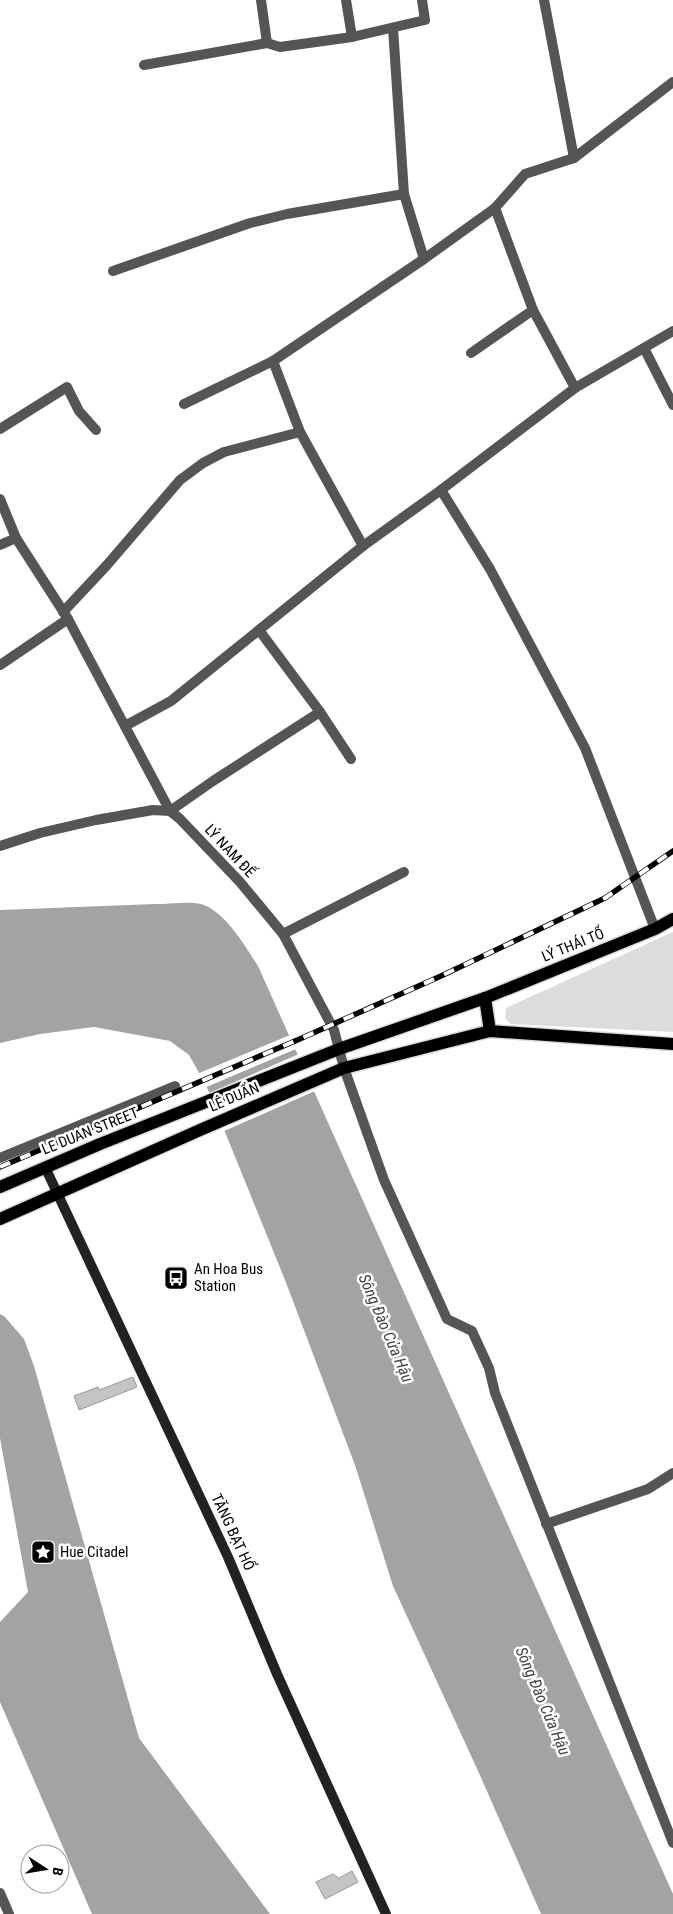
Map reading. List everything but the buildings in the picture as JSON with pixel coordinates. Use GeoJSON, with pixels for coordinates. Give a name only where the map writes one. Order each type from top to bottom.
{"type":"FeatureCollection","features":[{"type":"Feature","properties":{"kind":"main road","name":"LÝ THÁI TỔ"},"geometry":{"type":"LineString","coordinates":[[485,998],[655,929],[673,919]]}},
{"type":"Feature","properties":{"kind":"main road"},"geometry":{"type":"LineString","coordinates":[[485,998],[490,1031],[673,1044]]}},
{"type":"Feature","properties":{"kind":"main road","name":"LÊ DUẨN"},"geometry":{"type":"LineString","coordinates":[[194,1107],[335,1050],[485,998]]}},
{"type":"Feature","properties":{"kind":"main road","name":"LÊ DUẨN"},"geometry":{"type":"LineString","coordinates":[[0,1219],[339,1070],[490,1031]]}},
{"type":"Feature","properties":{"kind":"main road","name":"LE DUAN STREET"},"geometry":{"type":"LineString","coordinates":[[0,1187],[45,1166],[194,1107]]}},
{"type":"Feature","properties":{"kind":"main road","name":"TĂNG BẠT HỔ"},"geometry":{"type":"LineString","coordinates":[[45,1166],[228,1557],[284,1691],[386,1914]]}},
{"type":"Feature","properties":{"kind":"street"},"geometry":{"type":"LineString","coordinates":[[261,0],[267,43]]}},
{"type":"Feature","properties":{"kind":"street"},"geometry":{"type":"LineString","coordinates":[[346,0],[352,37]]}},
{"type":"Feature","properties":{"kind":"street"},"geometry":{"type":"LineString","coordinates":[[144,65],[267,43],[280,47],[352,37],[393,28],[425,20],[422,0]]}},
{"type":"Feature","properties":{"kind":"street"},"geometry":{"type":"LineString","coordinates":[[544,0],[574,158]]}},
{"type":"Feature","properties":{"kind":"street"},"geometry":{"type":"LineString","coordinates":[[393,28],[404,194],[424,260]]}},
{"type":"Feature","properties":{"kind":"street"},"geometry":{"type":"LineString","coordinates":[[184,404],[273,360],[424,260],[495,208],[525,174],[574,158],[673,82]]}},
{"type":"Feature","properties":{"kind":"street"},"geometry":{"type":"LineString","coordinates":[[113,270],[250,223],[287,214],[404,194]]}},
{"type":"Feature","properties":{"kind":"street"},"geometry":{"type":"LineString","coordinates":[[495,208],[533,310],[575,388]]}},
{"type":"Feature","properties":{"kind":"street"},"geometry":{"type":"LineString","coordinates":[[471,353],[533,310]]}},
{"type":"Feature","properties":{"kind":"street"},"geometry":{"type":"LineString","coordinates":[[125,726],[171,701],[363,546],[441,490],[575,388],[673,331]]}},
{"type":"Feature","properties":{"kind":"street"},"geometry":{"type":"LineString","coordinates":[[644,348],[673,405]]}},
{"type":"Feature","properties":{"kind":"street"},"geometry":{"type":"LineString","coordinates":[[273,360],[300,432],[363,546]]}},
{"type":"Feature","properties":{"kind":"street"},"geometry":{"type":"LineString","coordinates":[[0,429],[66,387],[79,411],[96,430]]}},
{"type":"Feature","properties":{"kind":"street"},"geometry":{"type":"LineString","coordinates":[[0,666],[66,616],[180,480],[202,463],[224,452],[300,432]]}},
{"type":"Feature","properties":{"kind":"street"},"geometry":{"type":"LineString","coordinates":[[441,490],[490,569],[585,748],[655,929]]}},
{"type":"Feature","properties":{"kind":"street","name":"LÝ NAM ĐẾ"},"geometry":{"type":"LineString","coordinates":[[0,499],[16,538],[66,616],[170,811],[180,819],[240,882],[283,934],[331,1024],[339,1070],[384,1180],[447,1319],[472,1331],[486,1360],[494,1393],[673,1843]]}},
{"type":"Feature","properties":{"kind":"street"},"geometry":{"type":"LineString","coordinates":[[0,545],[16,538]]}},
{"type":"Feature","properties":{"kind":"street"},"geometry":{"type":"LineString","coordinates":[[259,630],[320,712],[351,759]]}},
{"type":"Feature","properties":{"kind":"street"},"geometry":{"type":"LineString","coordinates":[[0,846],[40,833],[96,820],[153,810],[170,811],[320,712]]}},
{"type":"Feature","properties":{"kind":"street"},"geometry":{"type":"LineString","coordinates":[[283,934],[404,872]]}},
{"type":"Feature","properties":{"kind":"street"},"geometry":{"type":"LineString","coordinates":[[0,1158],[175,1086]]}},
{"type":"Feature","properties":{"kind":"street"},"geometry":{"type":"LineString","coordinates":[[546,1524],[648,1488],[673,1473]]}},
{"type":"Feature","properties":{"kind":"street"},"geometry":{"type":"LineString","coordinates":[[0,1893],[9,1914]]}},
{"type":"Feature","properties":{"kind":"shaded area"},"geometry":{"type":"Polygon","coordinates":[[[673,932],[673,1032],[511,1024],[505,1018],[506,1008],[673,932]]]}},
{"type":"Feature","properties":{"kind":"water","name":"Sông Đào Cửa Hậu"},"geometry":{"type":"Polygon","coordinates":[[[201,904],[210,908],[226,921],[258,966],[673,1894],[673,1914],[541,1914],[393,1586],[355,1465],[285,1280],[206,1085],[189,1055],[170,1041],[94,1027],[40,1034],[0,1043],[0,910],[201,904]]]}},
{"type":"Feature","properties":{"kind":"water","name":"Hue Citadel"},"geometry":{"type":"Polygon","coordinates":[[[0,1314],[4,1316],[24,1339],[34,1366],[139,1738],[270,1914],[92,1914],[70,1863],[70,1844],[62,1844],[0,1702],[0,1622],[28,1592],[0,1438],[0,1314]]]}},
{"type":"Feature","properties":{"kind":"pier"},"geometry":{"type":"Polygon","coordinates":[[[290,1035],[296,1049],[204,1088],[197,1074],[290,1035]]]}},
{"type":"Feature","properties":{"kind":"pier"},"geometry":{"type":"Polygon","coordinates":[[[299,1054],[315,1091],[222,1132],[207,1094],[299,1054]]]}},
{"type":"Feature","properties":{"kind":"railway"},"geometry":{"type":"LineString","coordinates":[[0,1167],[302,1038],[441,976],[605,898],[673,851]]}},
{"type":"Feature","properties":{"kind":"place","name":"An Hoa Bus Station"},"geometry":{"type":"Point","coordinates":[176,1278]}},
{"type":"Feature","properties":{"kind":"place","name":"Hue Citadel"},"geometry":{"type":"Point","coordinates":[43,1552]}}]}
